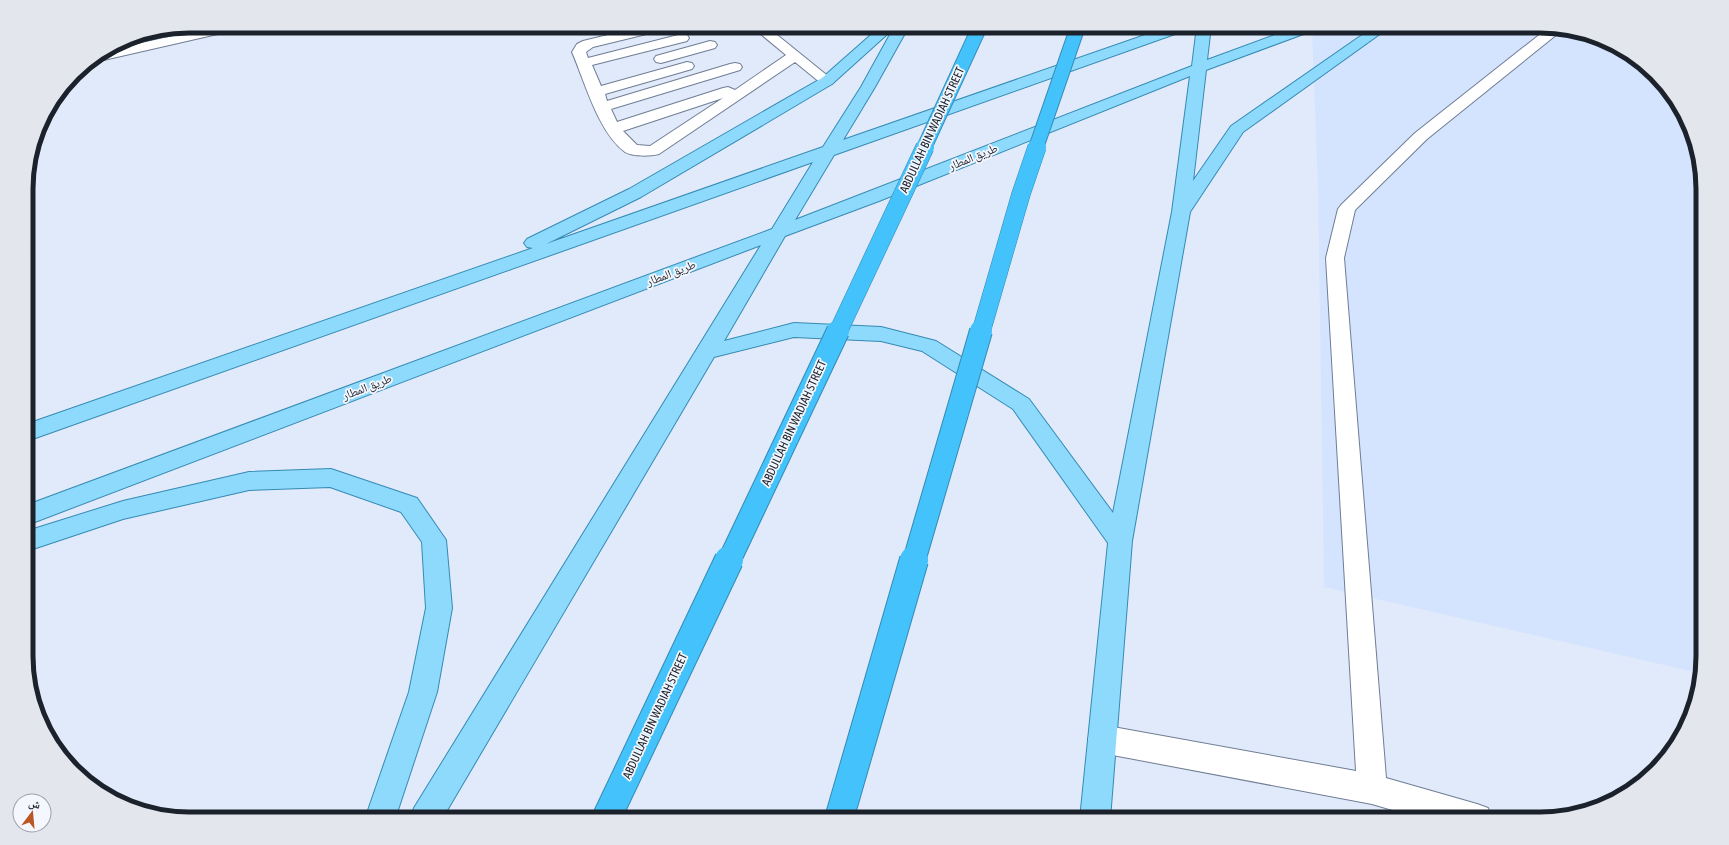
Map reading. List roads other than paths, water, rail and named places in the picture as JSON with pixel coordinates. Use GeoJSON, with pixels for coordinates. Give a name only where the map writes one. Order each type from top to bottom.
{"type":"FeatureCollection","features":[{"type":"Feature","properties":{"kind":"highway","name":"ABDULLAH BIN WADIAH STREET"},"geometry":{"type":"LineString","coordinates":[[609,812],[890,223],[977,33]]}},
{"type":"Feature","properties":{"kind":"highway"},"geometry":{"type":"LineString","coordinates":[[841,812],[1021,194],[1076,33]]}},
{"type":"Feature","properties":{"kind":"main road"},"geometry":{"type":"LineString","coordinates":[[448,286],[635,193],[827,81],[881,33]]}},
{"type":"Feature","properties":{"kind":"main road"},"geometry":{"type":"LineString","coordinates":[[429,812],[778,233],[869,87],[898,33]]}},
{"type":"Feature","properties":{"kind":"main road"},"geometry":{"type":"LineString","coordinates":[[33,431],[1164,33]]}},
{"type":"Feature","properties":{"kind":"main road"},"geometry":{"type":"LineString","coordinates":[[1096,812],[1120,541],[1181,212],[1203,33]]}},
{"type":"Feature","properties":{"kind":"main road","name":"طريق المطار"},"geometry":{"type":"LineString","coordinates":[[33,513],[778,233],[1199,68],[1293,33]]}},
{"type":"Feature","properties":{"kind":"main road"},"geometry":{"type":"LineString","coordinates":[[1181,212],[1237,129],[1374,33]]}},
{"type":"Feature","properties":{"kind":"main road"},"geometry":{"type":"LineString","coordinates":[[706,352],[794,330],[881,334],[929,346],[1021,404],[1120,541]]}},
{"type":"Feature","properties":{"kind":"main road"},"geometry":{"type":"LineString","coordinates":[[33,539],[123,510],[249,481],[331,478],[409,505],[434,540],[439,608],[423,692],[382,812]]}},
{"type":"Feature","properties":{"kind":"street"},"geometry":{"type":"LineString","coordinates":[[110,55],[204,33]]}},
{"type":"Feature","properties":{"kind":"street"},"geometry":{"type":"LineString","coordinates":[[633,33],[588,44],[582,47],[579,52],[612,129],[632,149],[652,150],[795,56]]}},
{"type":"Feature","properties":{"kind":"street"},"geometry":{"type":"LineString","coordinates":[[767,33],[827,81]]}},
{"type":"Feature","properties":{"kind":"street"},"geometry":{"type":"LineString","coordinates":[[1372,789],[1335,258],[1347,209],[1421,136],[1550,33]]}},
{"type":"Feature","properties":{"kind":"street"},"geometry":{"type":"LineString","coordinates":[[584,63],[698,34],[716,53],[754,83]]}},
{"type":"Feature","properties":{"kind":"street"},"geometry":{"type":"LineString","coordinates":[[650,62],[716,53]]}},
{"type":"Feature","properties":{"kind":"street"},"geometry":{"type":"LineString","coordinates":[[596,92],[716,53]]}},
{"type":"Feature","properties":{"kind":"street"},"geometry":{"type":"LineString","coordinates":[[603,107],[735,67]]}},
{"type":"Feature","properties":{"kind":"street"},"geometry":{"type":"LineString","coordinates":[[591,78],[606,74]]}},
{"type":"Feature","properties":{"kind":"street"},"geometry":{"type":"LineString","coordinates":[[612,129],[754,83]]}},
{"type":"Feature","properties":{"kind":"street"},"geometry":{"type":"LineString","coordinates":[[1102,739],[1372,789],[1452,812]]}}]}
